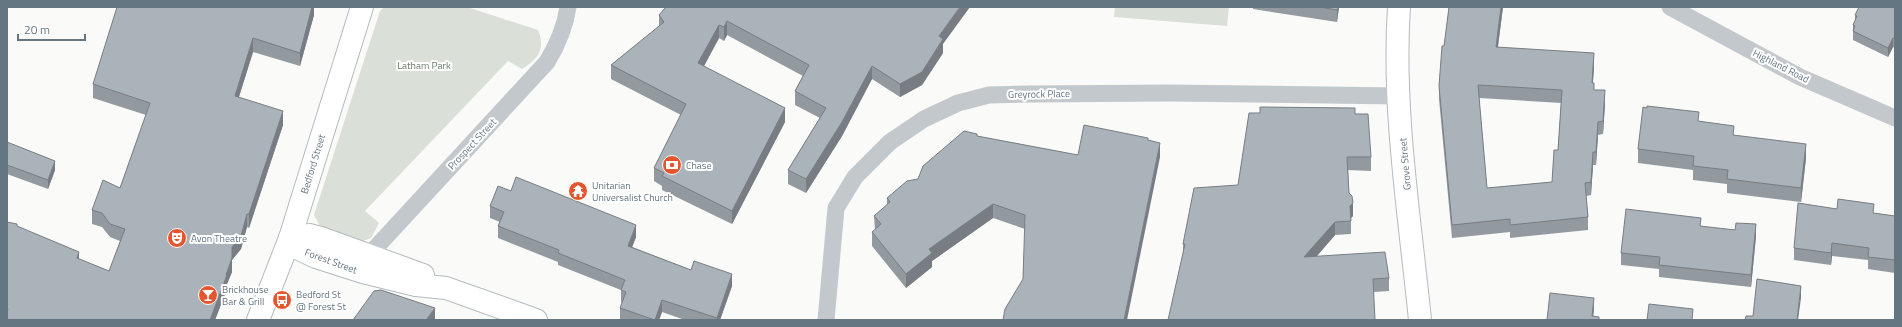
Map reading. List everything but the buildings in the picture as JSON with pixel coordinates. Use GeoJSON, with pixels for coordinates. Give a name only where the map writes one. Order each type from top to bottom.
{"type":"FeatureCollection","features":[{"type":"Feature","properties":{"kind":"main road","name":"Bedford Street"},"geometry":{"type":"LineString","coordinates":[[258,320],[290,238],[362,7]]}},
{"type":"Feature","properties":{"kind":"main road","name":"Grove Street"},"geometry":{"type":"LineString","coordinates":[[1399,7],[1397,47],[1399,96],[1420,320]]}},
{"type":"Feature","properties":{"kind":"main road","name":"Forest Street"},"geometry":{"type":"LineString","coordinates":[[290,238],[312,236],[366,264],[430,278],[446,288],[536,320]]}},
{"type":"Feature","properties":{"kind":"street","name":"Prospect Street"},"geometry":{"type":"LineString","coordinates":[[366,264],[491,123],[548,62],[558,45],[566,21],[568,7]]}},
{"type":"Feature","properties":{"kind":"street","name":"Highland Road"},"geometry":{"type":"LineString","coordinates":[[1670,7],[1800,77],[1895,118]]}},
{"type":"Feature","properties":{"kind":"street","name":"Greyrock Place"},"geometry":{"type":"LineString","coordinates":[[826,320],[836,208],[855,177],[890,142],[924,119],[958,102],[988,95],[1030,94],[1171,93],[1399,96]]}},
{"type":"Feature","properties":{"kind":"green space","name":"Latham Park"},"geometry":{"type":"Polygon","coordinates":[[[384,7],[467,7],[538,30],[541,48],[536,57],[522,69],[508,61],[365,211],[379,223],[371,238],[358,243],[322,230],[314,215],[380,11],[384,7]]]}},
{"type":"Feature","properties":{"kind":"green space"},"geometry":{"type":"Polygon","coordinates":[[[1115,7],[1229,7],[1227,26],[1114,17],[1115,7]]]}},
{"type":"Feature","properties":{"kind":"place","name":"Chase"},"geometry":{"type":"Point","coordinates":[672,165]}},
{"type":"Feature","properties":{"kind":"place","name":"Unitarian Universalist Church"},"geometry":{"type":"Point","coordinates":[578,191]}},
{"type":"Feature","properties":{"kind":"place","name":"Avon Theatre"},"geometry":{"type":"Point","coordinates":[177,238]}},
{"type":"Feature","properties":{"kind":"place","name":"Brickhouse Bar & Grill"},"geometry":{"type":"Point","coordinates":[208,295]}},
{"type":"Feature","properties":{"kind":"place","name":"Bedford St @ Forest St"},"geometry":{"type":"Point","coordinates":[282,300]}}]}
